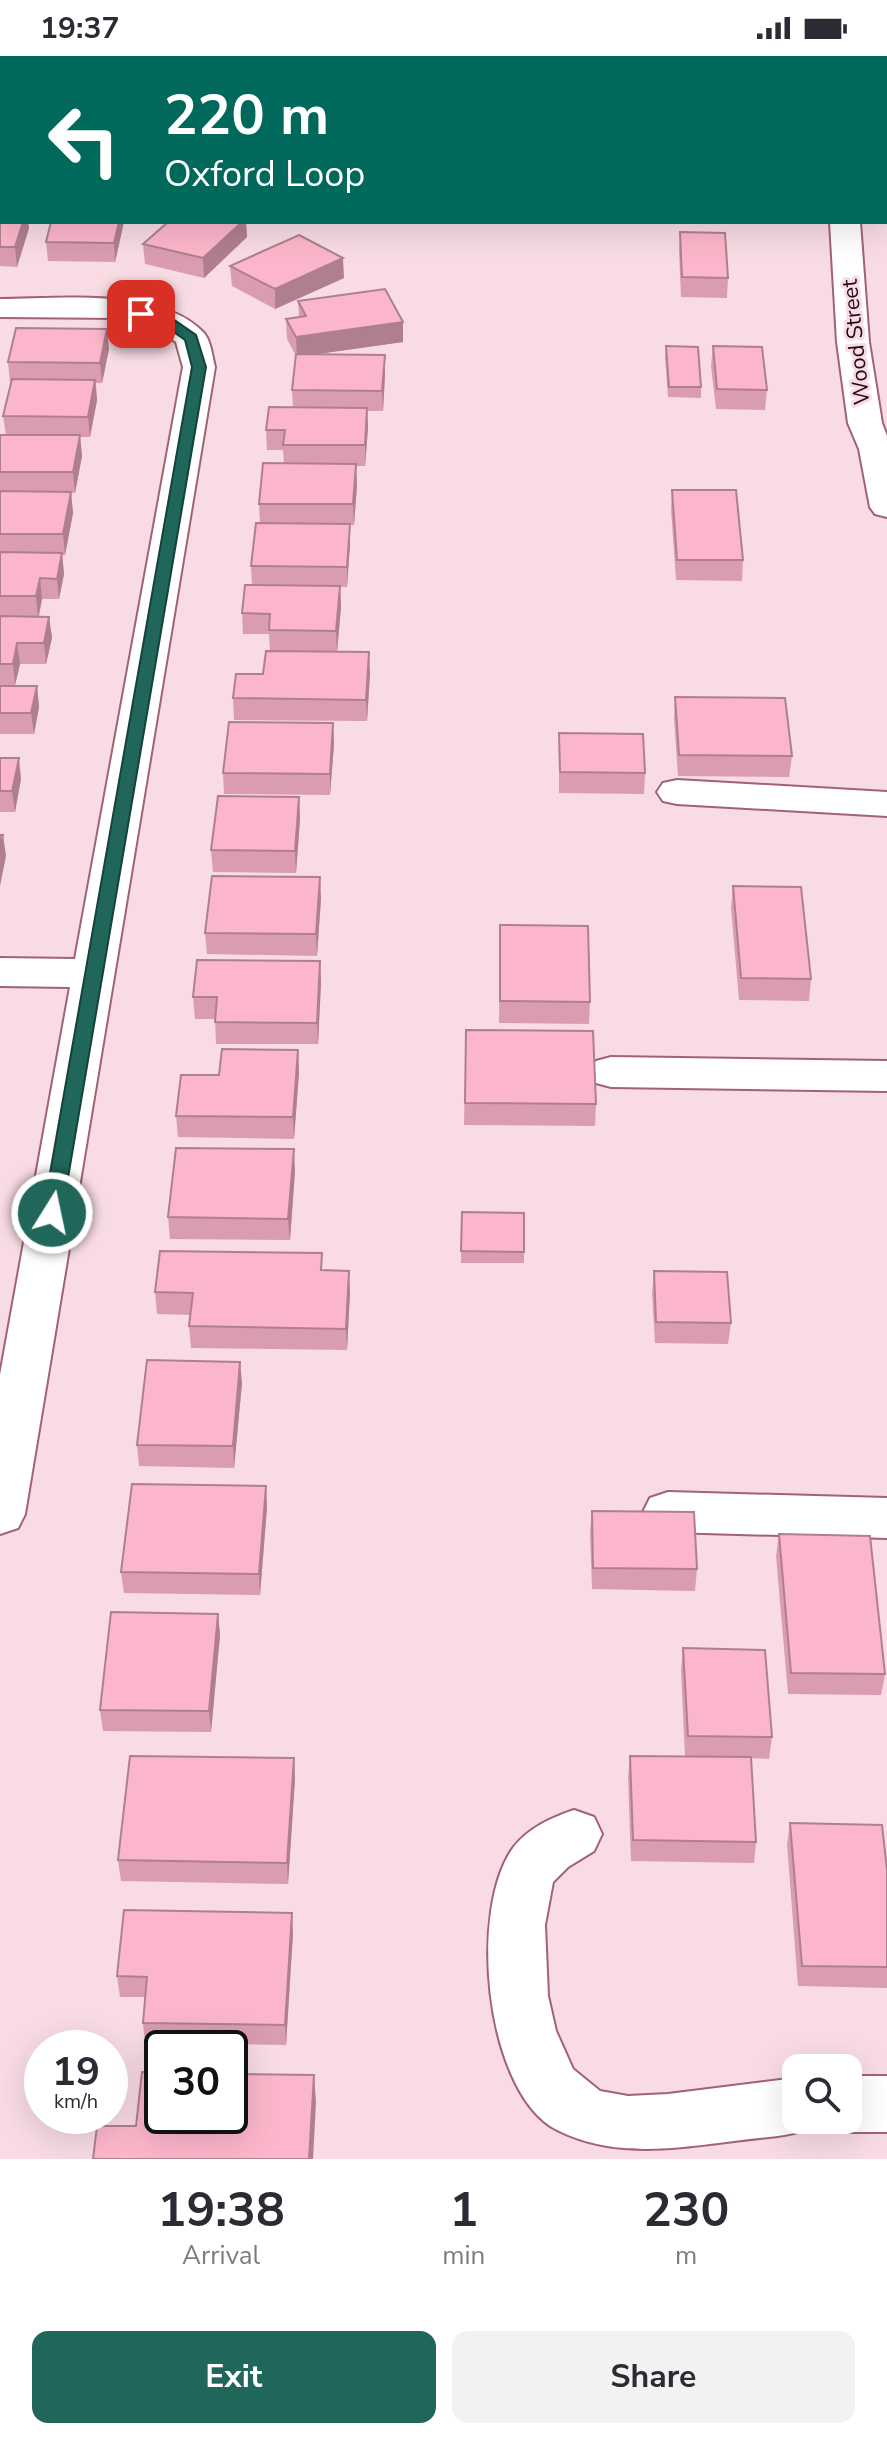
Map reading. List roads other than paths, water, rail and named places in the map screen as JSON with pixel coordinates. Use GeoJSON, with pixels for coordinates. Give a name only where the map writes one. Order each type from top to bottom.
{"type":"FeatureCollection","features":[{"type":"Feature","properties":{"kind":"street","name":"Wood Street"},"geometry":{"type":"LineString","coordinates":[[845,224],[853,342],[865,423],[876,449],[887,507]]}},
{"type":"Feature","properties":{"kind":"street"},"geometry":{"type":"LineString","coordinates":[[0,308],[121,309],[162,318],[191,338],[199,367],[0,1514]]}},
{"type":"Feature","properties":{"kind":"street"},"geometry":{"type":"LineString","coordinates":[[677,792],[887,804]]}},
{"type":"Feature","properties":{"kind":"street"},"geometry":{"type":"LineString","coordinates":[[0,972],[94,973]]}},
{"type":"Feature","properties":{"kind":"street"},"geometry":{"type":"LineString","coordinates":[[611,1072],[887,1076]]}},
{"type":"Feature","properties":{"kind":"street"},"geometry":{"type":"LineString","coordinates":[[668,1512],[887,1518]]}},
{"type":"Feature","properties":{"kind":"street"},"geometry":{"type":"LineString","coordinates":[[574,1834],[549,1847],[542,1855],[529,1872],[516,1908],[520,2006],[547,2084],[569,2105],[612,2124],[656,2126],[782,2108]]}},
{"type":"Feature","properties":{"kind":"street"},"geometry":{"type":"LineString","coordinates":[[862,2104],[887,2104]]}}]}
